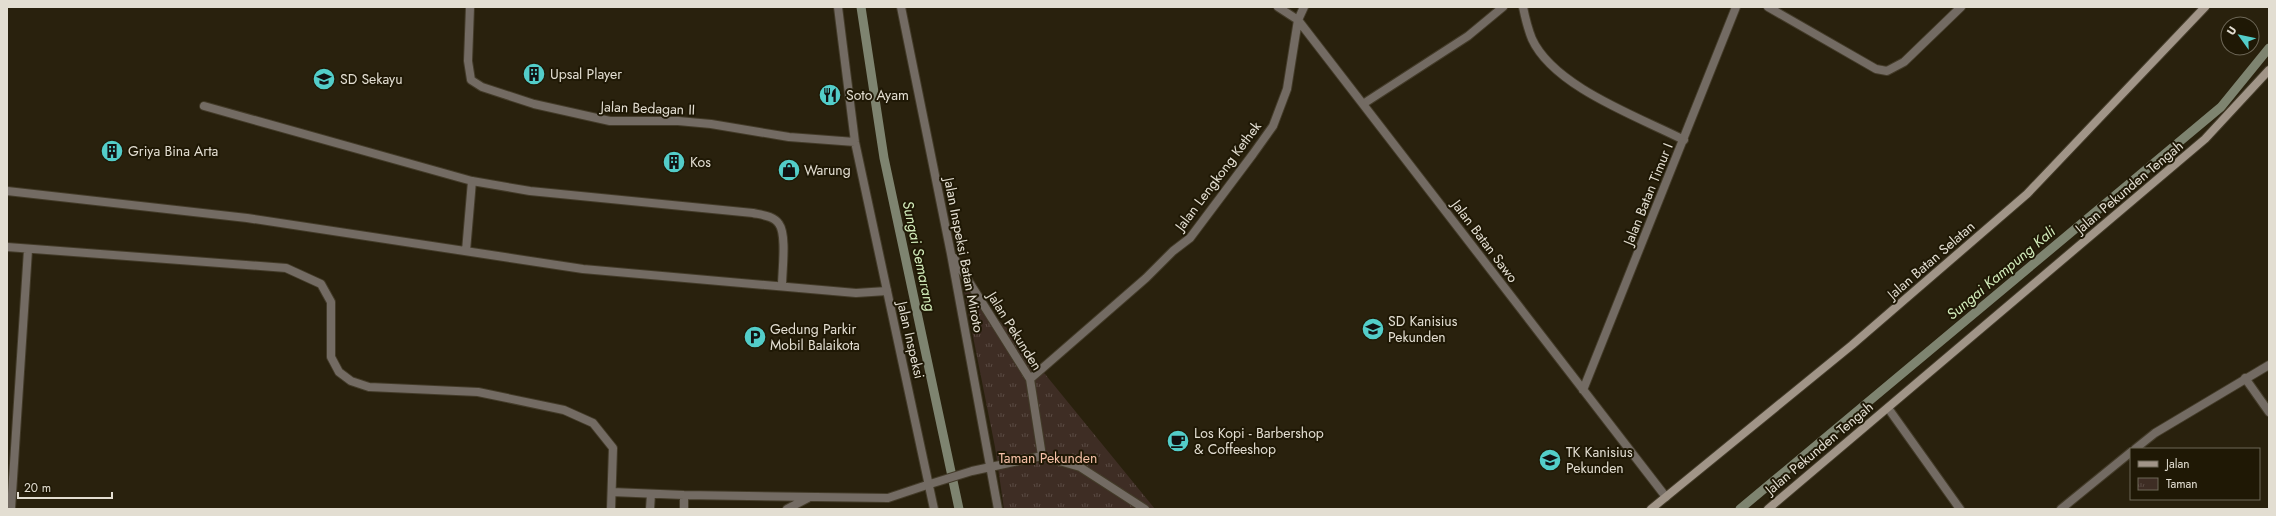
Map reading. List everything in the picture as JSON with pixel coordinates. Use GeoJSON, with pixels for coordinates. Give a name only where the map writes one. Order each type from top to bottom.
{"type":"FeatureCollection","features":[{"type":"Feature","properties":{"kind":"main road","name":"Jalan Batan Selatan"},"geometry":{"type":"LineString","coordinates":[[1651,509],[1852,345],[2027,194],[2205,7]]}},
{"type":"Feature","properties":{"kind":"main road","name":"Jalan Pekunden Tengah"},"geometry":{"type":"LineString","coordinates":[[1768,509],[2205,139],[2269,70]]}},
{"type":"Feature","properties":{"kind":"street","name":"Jalan Bedagan II"},"geometry":{"type":"LineString","coordinates":[[470,7],[468,61],[470,80],[482,87],[559,111],[610,121],[678,121],[711,124],[789,137],[856,142]]}},
{"type":"Feature","properties":{"kind":"street","name":"Jalan Inspeksi"},"geometry":{"type":"LineString","coordinates":[[838,7],[856,142],[886,291],[930,484],[934,509]]}},
{"type":"Feature","properties":{"kind":"street","name":"Jalan Inspeksi Batan Miroto"},"geometry":{"type":"LineString","coordinates":[[901,7],[951,254],[998,509]]}},
{"type":"Feature","properties":{"kind":"street","name":"Jalan Batan Sawo"},"geometry":{"type":"LineString","coordinates":[[1278,7],[1298,20],[1666,497]]}},
{"type":"Feature","properties":{"kind":"street","name":"Jalan Lengkong Kethek"},"geometry":{"type":"LineString","coordinates":[[1030,379],[1146,278],[1173,251],[1190,238],[1253,154],[1273,126],[1287,89],[1298,20],[1304,7]]}},
{"type":"Feature","properties":{"kind":"street"},"geometry":{"type":"LineString","coordinates":[[1363,104],[1468,36],[1503,7]]}},
{"type":"Feature","properties":{"kind":"street"},"geometry":{"type":"LineString","coordinates":[[1522,7],[1532,39],[1541,53],[1560,74],[1582,89],[1684,140]]}},
{"type":"Feature","properties":{"kind":"street","name":"Jalan Batan Timur I"},"geometry":{"type":"LineString","coordinates":[[1582,390],[1684,140],[1736,7]]}},
{"type":"Feature","properties":{"kind":"street"},"geometry":{"type":"LineString","coordinates":[[1768,7],[1876,69],[1887,70],[1904,62],[1961,7]]}},
{"type":"Feature","properties":{"kind":"street"},"geometry":{"type":"LineString","coordinates":[[204,106],[472,181],[530,191],[753,213],[773,218],[779,224],[783,232],[782,286]]}},
{"type":"Feature","properties":{"kind":"street"},"geometry":{"type":"LineString","coordinates":[[466,251],[472,181]]}},
{"type":"Feature","properties":{"kind":"street"},"geometry":{"type":"LineString","coordinates":[[7,191],[246,218],[583,269],[856,293],[886,291]]}},
{"type":"Feature","properties":{"kind":"street"},"geometry":{"type":"LineString","coordinates":[[7,247],[28,250],[286,268],[306,276],[321,284],[331,302],[331,356],[339,372],[351,382],[369,387],[478,392],[564,410],[593,423],[613,448],[612,509]]}},
{"type":"Feature","properties":{"kind":"street"},"geometry":{"type":"LineString","coordinates":[[11,509],[28,250]]}},
{"type":"Feature","properties":{"kind":"street","name":"Jalan Pekunden"},"geometry":{"type":"LineString","coordinates":[[951,254],[1030,379],[1042,456]]}},
{"type":"Feature","properties":{"kind":"street"},"geometry":{"type":"LineString","coordinates":[[2136,448],[2154,433],[2269,365]]}},
{"type":"Feature","properties":{"kind":"street"},"geometry":{"type":"LineString","coordinates":[[2245,378],[2269,412]]}},
{"type":"Feature","properties":{"kind":"street","name":"Jalan Pekunden Tengah"},"geometry":{"type":"LineString","coordinates":[[1888,408],[1960,509]]}},
{"type":"Feature","properties":{"kind":"street"},"geometry":{"type":"LineString","coordinates":[[2061,509],[2130,453]]}},
{"type":"Feature","properties":{"kind":"street"},"geometry":{"type":"LineString","coordinates":[[612,492],[809,498],[888,498],[930,484],[940,479],[1042,456],[1080,468],[1145,509]]}},
{"type":"Feature","properties":{"kind":"street"},"geometry":{"type":"LineString","coordinates":[[650,509],[651,494]]}},
{"type":"Feature","properties":{"kind":"street"},"geometry":{"type":"LineString","coordinates":[[684,495],[684,509]]}},
{"type":"Feature","properties":{"kind":"street"},"geometry":{"type":"LineString","coordinates":[[787,509],[809,498]]}},
{"type":"Feature","properties":{"kind":"green space","name":"Taman Pekunden"},"geometry":{"type":"Polygon","coordinates":[[[963,286],[1009,330],[1155,509],[1004,509],[995,447],[963,286]]]}},
{"type":"Feature","properties":{"kind":"waterway","name":"Sungai Semarang"},"geometry":{"type":"LineString","coordinates":[[861,7],[884,158],[959,509]]}},
{"type":"Feature","properties":{"kind":"waterway","name":"Sungai Kampung Kali"},"geometry":{"type":"LineString","coordinates":[[1740,509],[2221,107],[2269,48]]}},
{"type":"Feature","properties":{"kind":"place","name":"Upsal Player"},"geometry":{"type":"Point","coordinates":[534,74]}},
{"type":"Feature","properties":{"kind":"place","name":"SD Sekayu"},"geometry":{"type":"Point","coordinates":[324,79]}},
{"type":"Feature","properties":{"kind":"place","name":"Soto Ayam"},"geometry":{"type":"Point","coordinates":[830,95]}},
{"type":"Feature","properties":{"kind":"place","name":"Griya Bina Arta"},"geometry":{"type":"Point","coordinates":[112,151]}},
{"type":"Feature","properties":{"kind":"place","name":"Kos"},"geometry":{"type":"Point","coordinates":[674,162]}},
{"type":"Feature","properties":{"kind":"place","name":"Warung"},"geometry":{"type":"Point","coordinates":[789,170]}},
{"type":"Feature","properties":{"kind":"place","name":"SD Kanisius Pekunden"},"geometry":{"type":"Point","coordinates":[1373,329]}},
{"type":"Feature","properties":{"kind":"place","name":"Gedung Parkir Mobil Balaikota"},"geometry":{"type":"Point","coordinates":[755,337]}},
{"type":"Feature","properties":{"kind":"place","name":"Los Kopi - Barbershop & Coffeeshop"},"geometry":{"type":"Point","coordinates":[1178,441]}},
{"type":"Feature","properties":{"kind":"place","name":"TK Kanisius Pekunden"},"geometry":{"type":"Point","coordinates":[1550,460]}}]}
